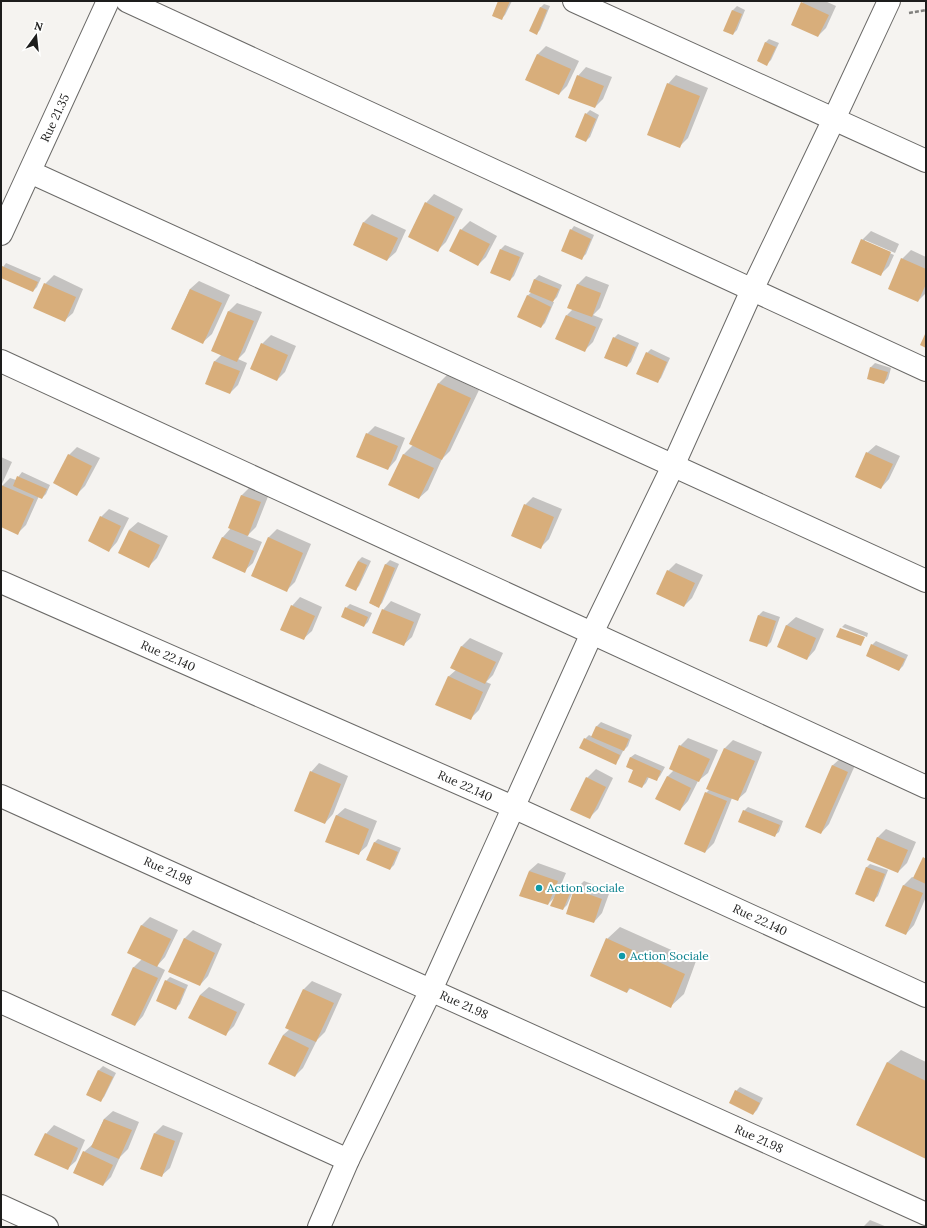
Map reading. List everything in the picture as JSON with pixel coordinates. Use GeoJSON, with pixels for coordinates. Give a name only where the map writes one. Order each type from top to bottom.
{"type":"FeatureCollection","features":[{"type":"Feature","properties":{"kind":"street","name":"Rue 21.35"},"geometry":{"type":"LineString","coordinates":[[1,234],[108,1]]}},
{"type":"Feature","properties":{"kind":"street"},"geometry":{"type":"LineString","coordinates":[[127,1],[926,370]]}},
{"type":"Feature","properties":{"kind":"street"},"geometry":{"type":"LineString","coordinates":[[574,1],[926,161]]}},
{"type":"Feature","properties":{"kind":"street"},"geometry":{"type":"LineString","coordinates":[[319,1227],[348,1160],[431,990],[592,633],[673,466],[752,290],[834,120],[888,1]]}},
{"type":"Feature","properties":{"kind":"street"},"geometry":{"type":"LineString","coordinates":[[30,172],[926,581]]}},
{"type":"Feature","properties":{"kind":"street"},"geometry":{"type":"LineString","coordinates":[[1,361],[926,786]]}},
{"type":"Feature","properties":{"kind":"street","name":"Rue 22.140"},"geometry":{"type":"LineString","coordinates":[[1,582],[513,807],[926,996]]}},
{"type":"Feature","properties":{"kind":"street","name":"Rue 21.98"},"geometry":{"type":"LineString","coordinates":[[1,796],[926,1214]]}},
{"type":"Feature","properties":{"kind":"street"},"geometry":{"type":"LineString","coordinates":[[1,1002],[348,1160]]}},
{"type":"Feature","properties":{"kind":"street"},"geometry":{"type":"LineString","coordinates":[[1,1206],[47,1227]]}},
{"type":"Feature","properties":{"kind":"building"},"geometry":{"type":"Polygon","coordinates":[[[498,1],[510,1],[502,20],[492,16],[498,1]]]}},
{"type":"Feature","properties":{"kind":"building"},"geometry":{"type":"Polygon","coordinates":[[[801,2],[829,15],[818,37],[791,25],[801,2]]]}},
{"type":"Feature","properties":{"kind":"building"},"geometry":{"type":"Polygon","coordinates":[[[540,7],[547,10],[537,35],[529,31],[540,7]]]}},
{"type":"Feature","properties":{"kind":"building"},"geometry":{"type":"Polygon","coordinates":[[[732,10],[742,14],[733,35],[723,31],[732,10]]]}},
{"type":"Feature","properties":{"kind":"building"},"geometry":{"type":"Polygon","coordinates":[[[765,42],[776,47],[767,66],[757,61],[765,42]]]}},
{"type":"Feature","properties":{"kind":"building"},"geometry":{"type":"Polygon","coordinates":[[[537,54],[571,69],[559,95],[525,80],[537,54]]]}},
{"type":"Feature","properties":{"kind":"building"},"geometry":{"type":"Polygon","coordinates":[[[577,75],[604,86],[595,108],[568,98],[577,75]]]}},
{"type":"Feature","properties":{"kind":"building"},"geometry":{"type":"Polygon","coordinates":[[[667,83],[700,96],[680,148],[647,135],[667,83]]]}},
{"type":"Feature","properties":{"kind":"building"},"geometry":{"type":"Polygon","coordinates":[[[585,113],[596,119],[586,142],[575,137],[585,113]]]}},
{"type":"Feature","properties":{"kind":"building"},"geometry":{"type":"Polygon","coordinates":[[[425,202],[455,217],[438,252],[408,237],[425,202]]]}},
{"type":"Feature","properties":{"kind":"building"},"geometry":{"type":"Polygon","coordinates":[[[363,222],[398,238],[387,261],[353,245],[363,222]]]}},
{"type":"Feature","properties":{"kind":"building"},"geometry":{"type":"Polygon","coordinates":[[[460,229],[490,244],[478,266],[449,251],[460,229]]]}},
{"type":"Feature","properties":{"kind":"building"},"geometry":{"type":"Polygon","coordinates":[[[570,229],[591,239],[582,260],[561,251],[570,229]]]}},
{"type":"Feature","properties":{"kind":"building"},"geometry":{"type":"Polygon","coordinates":[[[861,239],[891,252],[881,276],[851,263],[861,239]]]}},
{"type":"Feature","properties":{"kind":"building"},"geometry":{"type":"Polygon","coordinates":[[[500,249],[520,257],[510,281],[490,273],[500,249]]]}},
{"type":"Feature","properties":{"kind":"building"},"geometry":{"type":"Polygon","coordinates":[[[901,258],[926,269],[926,284],[918,302],[888,289],[901,258]]]}},
{"type":"Feature","properties":{"kind":"building"},"geometry":{"type":"Polygon","coordinates":[[[2,266],[38,282],[33,292],[1,278],[2,266]]]}},
{"type":"Feature","properties":{"kind":"building"},"geometry":{"type":"Polygon","coordinates":[[[534,279],[559,289],[553,302],[529,292],[534,279]]]}},
{"type":"Feature","properties":{"kind":"building"},"geometry":{"type":"Polygon","coordinates":[[[44,283],[76,297],[65,322],[33,308],[44,283]]]}},
{"type":"Feature","properties":{"kind":"building"},"geometry":{"type":"Polygon","coordinates":[[[577,284],[601,293],[592,317],[567,308],[577,284]]]}},
{"type":"Feature","properties":{"kind":"building"},"geometry":{"type":"Polygon","coordinates":[[[190,289],[222,303],[203,344],[171,329],[190,289]]]}},
{"type":"Feature","properties":{"kind":"building"},"geometry":{"type":"Polygon","coordinates":[[[527,295],[551,307],[541,328],[517,317],[527,295]]]}},
{"type":"Feature","properties":{"kind":"building"},"geometry":{"type":"Polygon","coordinates":[[[228,311],[254,321],[237,362],[211,351],[228,311]]]}},
{"type":"Feature","properties":{"kind":"building"},"geometry":{"type":"Polygon","coordinates":[[[566,315],[596,327],[585,352],[555,339],[566,315]]]}},
{"type":"Feature","properties":{"kind":"building"},"geometry":{"type":"Polygon","coordinates":[[[926,332],[926,348],[920,345],[926,332]]]}},
{"type":"Feature","properties":{"kind":"building"},"geometry":{"type":"Polygon","coordinates":[[[613,337],[636,347],[627,367],[604,358],[613,337]]]}},
{"type":"Feature","properties":{"kind":"building"},"geometry":{"type":"Polygon","coordinates":[[[261,343],[288,355],[277,381],[250,369],[261,343]]]}},
{"type":"Feature","properties":{"kind":"building"},"geometry":{"type":"Polygon","coordinates":[[[646,352],[667,362],[658,383],[636,374],[646,352]]]}},
{"type":"Feature","properties":{"kind":"building"},"geometry":{"type":"Polygon","coordinates":[[[214,361],[240,371],[230,394],[205,384],[214,361]]]}},
{"type":"Feature","properties":{"kind":"building"},"geometry":{"type":"Polygon","coordinates":[[[870,367],[888,372],[884,384],[867,379],[870,367]]]}},
{"type":"Feature","properties":{"kind":"building"},"geometry":{"type":"Polygon","coordinates":[[[438,383],[471,398],[442,460],[409,444],[438,383]]]}},
{"type":"Feature","properties":{"kind":"building"},"geometry":{"type":"Polygon","coordinates":[[[366,433],[398,446],[388,470],[356,457],[366,433]]]}},
{"type":"Feature","properties":{"kind":"building"},"geometry":{"type":"Polygon","coordinates":[[[866,452],[893,464],[881,489],[855,477],[866,452]]]}},
{"type":"Feature","properties":{"kind":"building"},"geometry":{"type":"Polygon","coordinates":[[[68,454],[92,466],[77,496],[53,483],[68,454]]]}},
{"type":"Feature","properties":{"kind":"building"},"geometry":{"type":"Polygon","coordinates":[[[403,454],[434,468],[419,499],[388,485],[403,454]]]}},
{"type":"Feature","properties":{"kind":"building"},"geometry":{"type":"Polygon","coordinates":[[[17,476],[47,489],[42,499],[13,486],[17,476]]]}},
{"type":"Feature","properties":{"kind":"building"},"geometry":{"type":"Polygon","coordinates":[[[1,485],[34,499],[18,535],[1,527],[1,485]]]}},
{"type":"Feature","properties":{"kind":"building"},"geometry":{"type":"Polygon","coordinates":[[[241,495],[261,502],[248,536],[228,528],[241,495]]]}},
{"type":"Feature","properties":{"kind":"building"},"geometry":{"type":"Polygon","coordinates":[[[524,504],[554,517],[541,549],[511,536],[524,504]]]}},
{"type":"Feature","properties":{"kind":"building"},"geometry":{"type":"Polygon","coordinates":[[[100,516],[121,526],[109,552],[88,541],[100,516]]]}},
{"type":"Feature","properties":{"kind":"building"},"geometry":{"type":"Polygon","coordinates":[[[129,530],[160,545],[149,568],[118,553],[129,530]]]}},
{"type":"Feature","properties":{"kind":"building"},"geometry":{"type":"Polygon","coordinates":[[[222,537],[254,551],[245,573],[212,558],[222,537]]]}},
{"type":"Feature","properties":{"kind":"building"},"geometry":{"type":"Polygon","coordinates":[[[268,537],[303,553],[287,592],[251,576],[268,537]]]}},
{"type":"Feature","properties":{"kind":"building"},"geometry":{"type":"Polygon","coordinates":[[[358,561],[367,565],[356,591],[345,586],[358,561]]]}},
{"type":"Feature","properties":{"kind":"building"},"geometry":{"type":"Polygon","coordinates":[[[385,564],[395,568],[379,608],[369,603],[385,564]]]}},
{"type":"Feature","properties":{"kind":"building"},"geometry":{"type":"Polygon","coordinates":[[[667,570],[695,583],[684,607],[656,594],[667,570]]]}},
{"type":"Feature","properties":{"kind":"building"},"geometry":{"type":"Polygon","coordinates":[[[291,605],[315,616],[304,640],[280,630],[291,605]]]}},
{"type":"Feature","properties":{"kind":"building"},"geometry":{"type":"Polygon","coordinates":[[[345,607],[368,617],[364,627],[341,617],[345,607]]]}},
{"type":"Feature","properties":{"kind":"building"},"geometry":{"type":"Polygon","coordinates":[[[382,609],[414,622],[404,646],[372,633],[382,609]]]}},
{"type":"Feature","properties":{"kind":"building"},"geometry":{"type":"Polygon","coordinates":[[[758,615],[776,621],[767,647],[749,641],[758,615]]]}},
{"type":"Feature","properties":{"kind":"building"},"geometry":{"type":"Polygon","coordinates":[[[786,625],[816,638],[807,660],[777,647],[786,625]]]}},
{"type":"Feature","properties":{"kind":"building"},"geometry":{"type":"Polygon","coordinates":[[[840,628],[865,637],[861,646],[836,637],[840,628]]]}},
{"type":"Feature","properties":{"kind":"building"},"geometry":{"type":"Polygon","coordinates":[[[871,644],[905,659],[899,671],[866,656],[871,644]]]}},
{"type":"Feature","properties":{"kind":"building"},"geometry":{"type":"Polygon","coordinates":[[[461,646],[496,662],[485,684],[450,668],[461,646]]]}},
{"type":"Feature","properties":{"kind":"building"},"geometry":{"type":"Polygon","coordinates":[[[448,676],[483,692],[471,720],[435,705],[448,676]]]}},
{"type":"Feature","properties":{"kind":"building"},"geometry":{"type":"Polygon","coordinates":[[[596,726],[629,739],[624,751],[591,737],[596,726]]]}},
{"type":"Feature","properties":{"kind":"building"},"geometry":{"type":"Polygon","coordinates":[[[584,738],[620,755],[616,765],[579,748],[584,738]]]}},
{"type":"Feature","properties":{"kind":"building"},"geometry":{"type":"Polygon","coordinates":[[[679,745],[710,759],[699,782],[669,769],[679,745]]]}},
{"type":"Feature","properties":{"kind":"building"},"geometry":{"type":"Polygon","coordinates":[[[724,748],[755,761],[738,801],[706,789],[724,748]]]}},
{"type":"Feature","properties":{"kind":"building"},"geometry":{"type":"Polygon","coordinates":[[[630,757],[661,771],[657,781],[647,777],[642,788],[628,782],[633,770],[626,767],[630,757]]]}},
{"type":"Feature","properties":{"kind":"building"},"geometry":{"type":"Polygon","coordinates":[[[832,765],[848,772],[821,834],[805,827],[832,765]]]}},
{"type":"Feature","properties":{"kind":"building"},"geometry":{"type":"Polygon","coordinates":[[[310,771],[341,784],[325,824],[294,811],[310,771]]]}},
{"type":"Feature","properties":{"kind":"building"},"geometry":{"type":"Polygon","coordinates":[[[667,776],[691,788],[680,811],[655,799],[667,776]]]}},
{"type":"Feature","properties":{"kind":"building"},"geometry":{"type":"Polygon","coordinates":[[[586,777],[606,787],[590,819],[570,810],[586,777]]]}},
{"type":"Feature","properties":{"kind":"building"},"geometry":{"type":"Polygon","coordinates":[[[705,792],[727,801],[705,853],[684,844],[705,792]]]}},
{"type":"Feature","properties":{"kind":"building"},"geometry":{"type":"Polygon","coordinates":[[[743,810],[780,825],[775,837],[738,822],[743,810]]]}},
{"type":"Feature","properties":{"kind":"building"},"geometry":{"type":"Polygon","coordinates":[[[336,815],[369,829],[359,855],[325,842],[336,815]]]}},
{"type":"Feature","properties":{"kind":"building"},"geometry":{"type":"Polygon","coordinates":[[[877,837],[908,850],[898,873],[867,860],[877,837]]]}},
{"type":"Feature","properties":{"kind":"building"},"geometry":{"type":"Polygon","coordinates":[[[374,842],[398,852],[390,870],[366,860],[374,842]]]}},
{"type":"Feature","properties":{"kind":"building"},"geometry":{"type":"Polygon","coordinates":[[[923,857],[926,859],[926,884],[913,878],[923,857]]]}},
{"type":"Feature","properties":{"kind":"building"},"geometry":{"type":"Polygon","coordinates":[[[866,867],[885,874],[874,902],[855,894],[866,867]]]}},
{"type":"Feature","properties":{"kind":"building","name":"Action sociale"},"geometry":{"type":"Polygon","coordinates":[[[529,871],[558,881],[548,905],[519,896],[529,871]]]}},
{"type":"Feature","properties":{"kind":"building"},"geometry":{"type":"Polygon","coordinates":[[[903,885],[923,893],[906,935],[885,926],[903,885]]]}},
{"type":"Feature","properties":{"kind":"building","name":"Action sociale"},"geometry":{"type":"Polygon","coordinates":[[[559,887],[571,891],[563,910],[550,906],[559,887]]]}},
{"type":"Feature","properties":{"kind":"building","name":"Action Sociale"},"geometry":{"type":"Polygon","coordinates":[[[574,889],[602,899],[594,923],[566,914],[574,889]]]}},
{"type":"Feature","properties":{"kind":"building"},"geometry":{"type":"Polygon","coordinates":[[[141,925],[171,939],[157,967],[127,953],[141,925]]]}},
{"type":"Feature","properties":{"kind":"building"},"geometry":{"type":"Polygon","coordinates":[[[184,938],[215,953],[200,986],[168,972],[184,938]]]}},
{"type":"Feature","properties":{"kind":"building","name":"Action Sociale"},"geometry":{"type":"Polygon","coordinates":[[[606,938],[685,974],[671,1008],[629,988],[627,993],[590,976],[606,938]]]}},
{"type":"Feature","properties":{"kind":"building"},"geometry":{"type":"Polygon","coordinates":[[[133,967],[158,978],[135,1026],[111,1015],[133,967]]]}},
{"type":"Feature","properties":{"kind":"building"},"geometry":{"type":"Polygon","coordinates":[[[165,980],[185,989],[176,1010],[156,1001],[165,980]]]}},
{"type":"Feature","properties":{"kind":"building"},"geometry":{"type":"Polygon","coordinates":[[[303,989],[334,1003],[316,1042],[285,1028],[303,989]]]}},
{"type":"Feature","properties":{"kind":"building"},"geometry":{"type":"Polygon","coordinates":[[[200,995],[237,1012],[226,1036],[188,1018],[200,995]]]}},
{"type":"Feature","properties":{"kind":"building"},"geometry":{"type":"Polygon","coordinates":[[[283,1035],[309,1048],[295,1077],[268,1064],[283,1035]]]}},
{"type":"Feature","properties":{"kind":"building"},"geometry":{"type":"Polygon","coordinates":[[[887,1062],[926,1081],[926,1159],[856,1125],[887,1062]]]}},
{"type":"Feature","properties":{"kind":"building"},"geometry":{"type":"Polygon","coordinates":[[[98,1070],[113,1077],[101,1102],[86,1095],[98,1070]]]}},
{"type":"Feature","properties":{"kind":"building"},"geometry":{"type":"Polygon","coordinates":[[[735,1090],[760,1103],[753,1115],[729,1103],[735,1090]]]}},
{"type":"Feature","properties":{"kind":"building"},"geometry":{"type":"Polygon","coordinates":[[[104,1119],[132,1130],[119,1159],[91,1147],[104,1119]]]}},
{"type":"Feature","properties":{"kind":"building"},"geometry":{"type":"Polygon","coordinates":[[[45,1133],[78,1148],[68,1170],[34,1155],[45,1133]]]}},
{"type":"Feature","properties":{"kind":"building"},"geometry":{"type":"Polygon","coordinates":[[[154,1133],[175,1141],[162,1177],[140,1169],[154,1133]]]}},
{"type":"Feature","properties":{"kind":"building"},"geometry":{"type":"Polygon","coordinates":[[[83,1151],[113,1165],[103,1186],[73,1173],[83,1151]]]}},
{"type":"Feature","properties":{"kind":"place","name":"Action sociale"},"geometry":{"type":"Point","coordinates":[539,888]}},
{"type":"Feature","properties":{"kind":"place","name":"Action Sociale"},"geometry":{"type":"Point","coordinates":[622,956]}}]}
